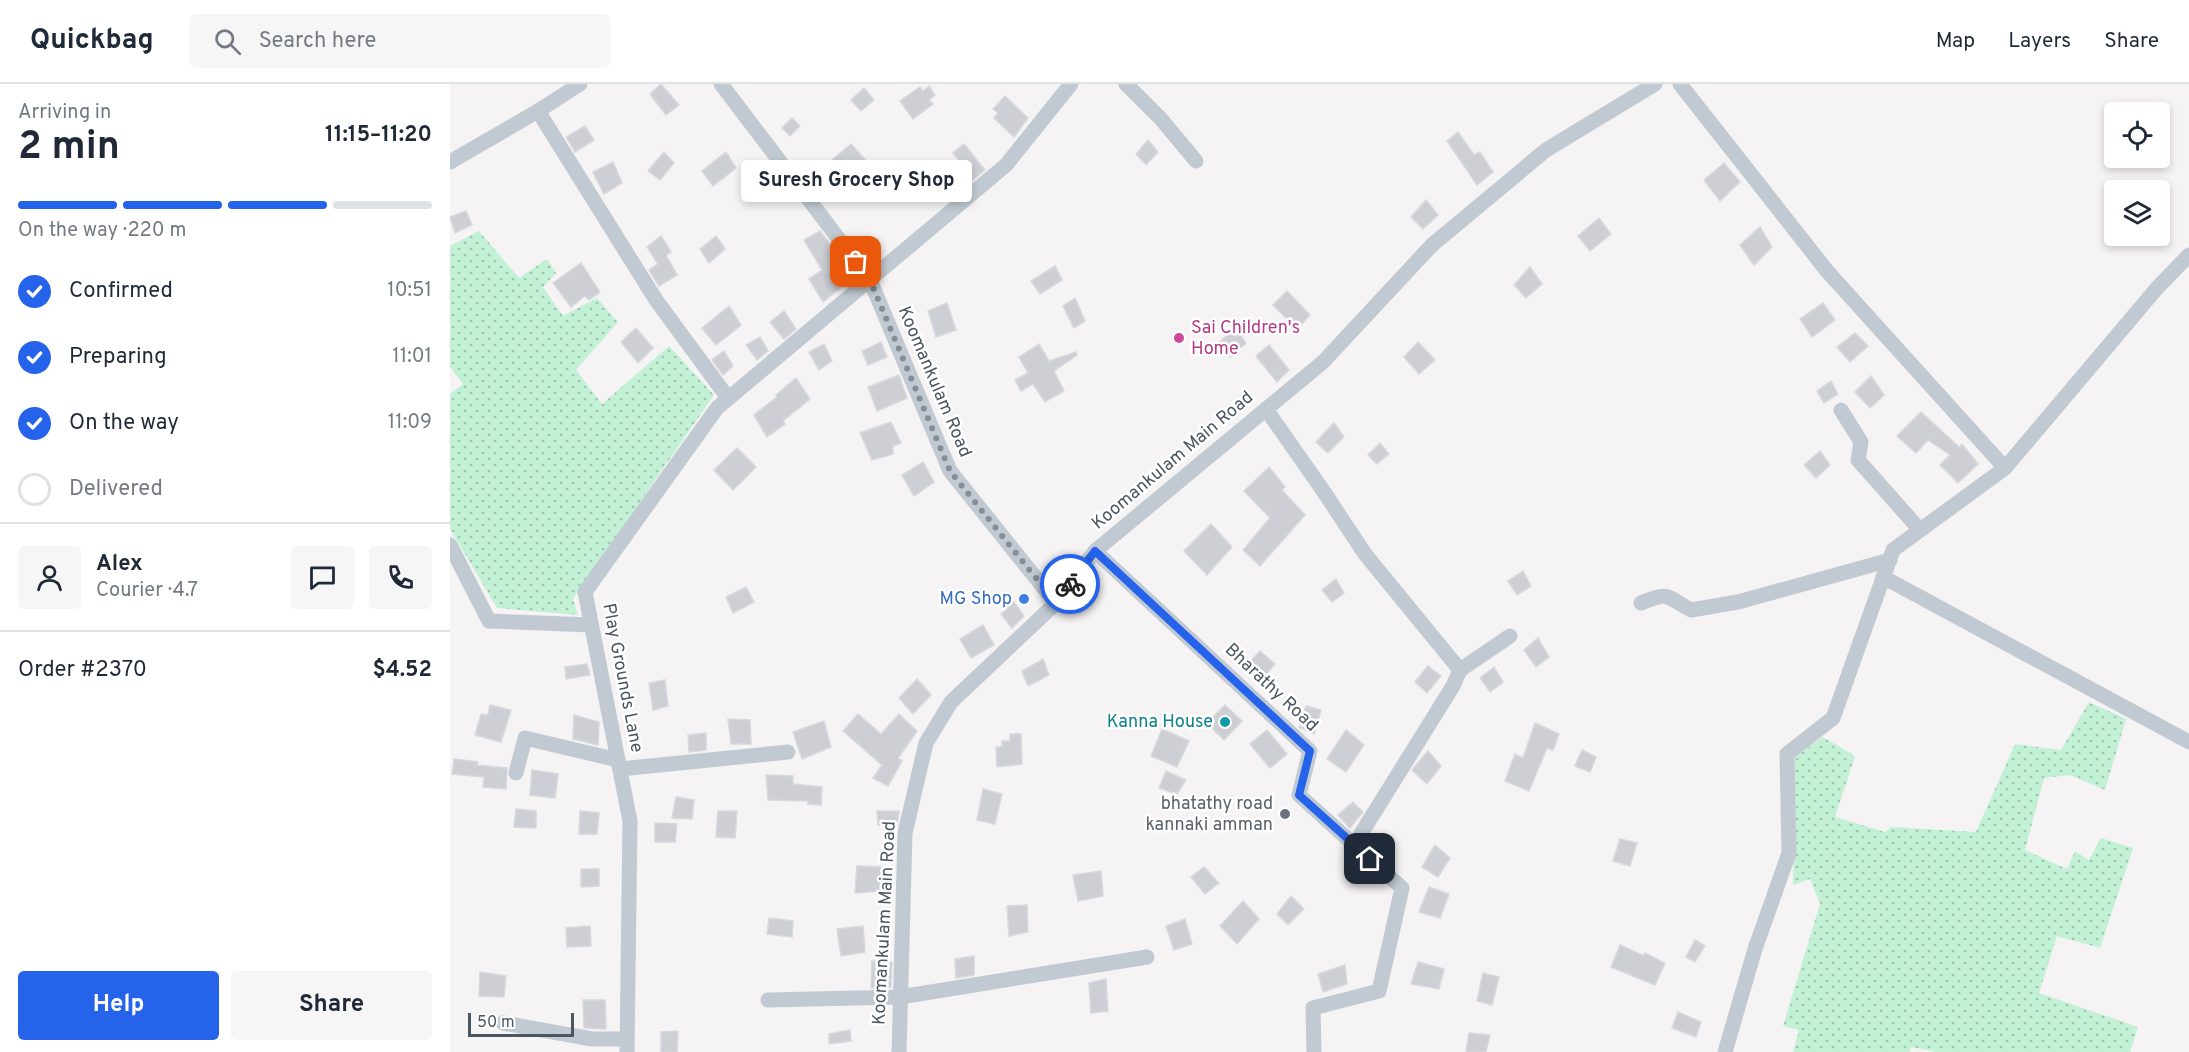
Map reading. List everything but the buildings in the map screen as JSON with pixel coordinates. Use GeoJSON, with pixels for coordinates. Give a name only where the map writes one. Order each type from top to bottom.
{"type":"FeatureCollection","features":[{"type":"Feature","properties":{"kind":"street"},"geometry":{"type":"LineString","coordinates":[[450,162],[580,84]]}},
{"type":"Feature","properties":{"kind":"street","name":"Koomankulam Road"},"geometry":{"type":"LineString","coordinates":[[721,84],[870,280],[950,471],[1056,603]]}},
{"type":"Feature","properties":{"kind":"street","name":"Play Grounds Lane"},"geometry":{"type":"LineString","coordinates":[[627,1045],[630,821],[585,592],[717,408],[1006,165],[1071,84]]}},
{"type":"Feature","properties":{"kind":"street"},"geometry":{"type":"LineString","coordinates":[[1126,84],[1161,119],[1196,161]]}},
{"type":"Feature","properties":{"kind":"street","name":"Koomankulam Main Road"},"geometry":{"type":"LineString","coordinates":[[899,1052],[905,832],[926,744],[951,702],[1056,603],[1095,551],[1323,362],[1432,245],[1546,150],[1655,84]]}},
{"type":"Feature","properties":{"kind":"street"},"geometry":{"type":"LineString","coordinates":[[1680,84],[1827,271],[2005,468]]}},
{"type":"Feature","properties":{"kind":"street"},"geometry":{"type":"LineString","coordinates":[[538,111],[656,300],[728,398]]}},
{"type":"Feature","properties":{"kind":"street"},"geometry":{"type":"LineString","coordinates":[[1725,1052],[1755,949],[1789,852],[1787,754],[1833,718],[1893,550],[2005,468],[2157,288],[2189,255]]}},
{"type":"Feature","properties":{"kind":"street"},"geometry":{"type":"LineString","coordinates":[[1266,409],[1365,554],[1460,670]]}},
{"type":"Feature","properties":{"kind":"street"},"geometry":{"type":"LineString","coordinates":[[1841,410],[1861,442],[1858,460],[1920,530]]}},
{"type":"Feature","properties":{"kind":"street"},"geometry":{"type":"LineString","coordinates":[[450,544],[489,621],[591,625]]}},
{"type":"Feature","properties":{"kind":"street","name":"Bharathy Road"},"geometry":{"type":"LineString","coordinates":[[1095,551],[1310,751],[1299,795],[1402,888],[1379,991],[1313,1008],[1314,1052]]}},
{"type":"Feature","properties":{"kind":"street"},"geometry":{"type":"LineString","coordinates":[[1641,603],[1661,595],[1671,596],[1691,610],[1738,602],[1890,560]]}},
{"type":"Feature","properties":{"kind":"street"},"geometry":{"type":"LineString","coordinates":[[1883,577],[2189,742]]}},
{"type":"Feature","properties":{"kind":"street"},"geometry":{"type":"LineString","coordinates":[[1354,845],[1453,686],[1460,670],[1510,636]]}},
{"type":"Feature","properties":{"kind":"street"},"geometry":{"type":"LineString","coordinates":[[516,773],[525,738],[619,765],[788,752]]}},
{"type":"Feature","properties":{"kind":"street"},"geometry":{"type":"LineString","coordinates":[[768,1000],[900,997],[1147,957]]}},
{"type":"Feature","properties":{"kind":"street"},"geometry":{"type":"LineString","coordinates":[[503,1023],[627,1045]]}},
{"type":"Feature","properties":{"kind":"green space"},"geometry":{"type":"Polygon","coordinates":[[[479,231],[519,278],[547,259],[556,273],[543,287],[563,316],[597,298],[618,322],[576,370],[602,404],[669,346],[714,395],[573,599],[578,615],[497,608],[450,529],[450,394],[463,384],[450,367],[450,246],[479,231]]]}},
{"type":"Feature","properties":{"kind":"green space"},"geometry":{"type":"Polygon","coordinates":[[[2089,702],[2126,719],[2105,790],[2070,775],[2044,778],[2025,850],[2067,869],[2075,851],[2089,860],[2101,838],[2133,848],[2100,948],[2057,936],[2039,993],[2138,1027],[2130,1052],[1937,1052],[1911,1047],[1910,1052],[1793,1052],[1799,1030],[1783,1026],[1820,904],[1810,879],[1793,885],[1795,757],[1823,737],[1855,756],[1835,817],[1885,832],[1891,827],[1976,832],[2015,744],[2061,750],[2089,702]]]}},
{"type":"Feature","properties":{"kind":"way so far"},"geometry":{"type":"LineString","coordinates":[[856,262],[870,280],[950,471],[1056,603],[1070,584]]}},
{"type":"Feature","properties":{"kind":"place","name":"Suresh Grocery Shop"},"geometry":{"type":"Point","coordinates":[856,262]}},
{"type":"Feature","properties":{"kind":"place","name":"Sai Children's Home"},"geometry":{"type":"Point","coordinates":[1179,338]}},
{"type":"Feature","properties":{"kind":"place","name":"MG Shop"},"geometry":{"type":"Point","coordinates":[1024,599]}},
{"type":"Feature","properties":{"kind":"place","name":"Kanna House"},"geometry":{"type":"Point","coordinates":[1225,722]}},
{"type":"Feature","properties":{"kind":"place","name":"bhatathy road kannaki amman"},"geometry":{"type":"Point","coordinates":[1285,814]}},
{"type":"Feature","properties":{"kind":"route"},"geometry":{"type":"LineString","coordinates":[[1070,584],[1095,551],[1310,751],[1299,795],[1370,859]]}}]}
